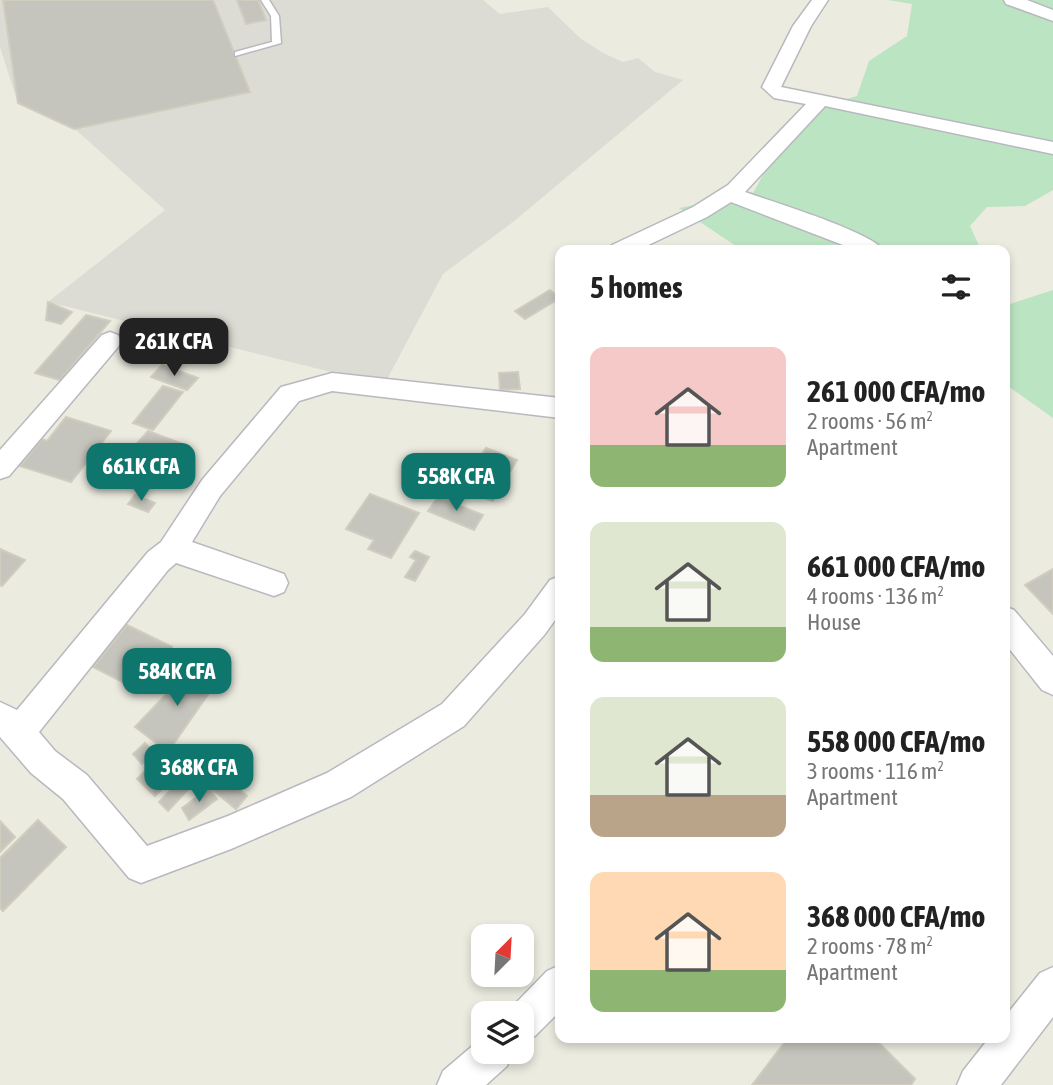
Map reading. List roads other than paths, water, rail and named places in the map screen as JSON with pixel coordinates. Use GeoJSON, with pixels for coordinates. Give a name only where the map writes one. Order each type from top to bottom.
{"type":"FeatureCollection","features":[{"type":"Feature","properties":{"kind":"street"},"geometry":{"type":"LineString","coordinates":[[820,0],[771,87],[774,92],[821,99],[1053,148]]}},
{"type":"Feature","properties":{"kind":"street"},"geometry":{"type":"LineString","coordinates":[[1012,0],[1053,16]]}},
{"type":"Feature","properties":{"kind":"street"},"geometry":{"type":"LineString","coordinates":[[631,245],[700,212],[744,184],[821,99]]}},
{"type":"Feature","properties":{"kind":"street"},"geometry":{"type":"LineString","coordinates":[[729,194],[863,245]]}},
{"type":"Feature","properties":{"kind":"street"},"geometry":{"type":"LineString","coordinates":[[0,468],[110,341]]}},
{"type":"Feature","properties":{"kind":"street"},"geometry":{"type":"LineString","coordinates":[[555,407],[332,382],[290,394],[211,488],[171,551],[158,561],[10,725],[44,762],[75,787],[141,866],[231,832],[339,785],[453,715],[534,624],[555,596]]}},
{"type":"Feature","properties":{"kind":"street"},"geometry":{"type":"LineString","coordinates":[[171,551],[181,551],[274,583]]}},
{"type":"Feature","properties":{"kind":"street"},"geometry":{"type":"LineString","coordinates":[[1010,626],[1053,680]]}},
{"type":"Feature","properties":{"kind":"street"},"geometry":{"type":"LineString","coordinates":[[1010,1041],[1053,986]]}},
{"type":"Feature","properties":{"kind":"street"},"geometry":{"type":"LineString","coordinates":[[534,1011],[555,989]]}},
{"type":"Feature","properties":{"kind":"street"},"geometry":{"type":"LineString","coordinates":[[976,1085],[1009,1043]]}},
{"type":"Feature","properties":{"kind":"street"},"geometry":{"type":"LineString","coordinates":[[457,1085],[480,1064]]}},
{"type":"Feature","properties":{"kind":"lane"},"geometry":{"type":"LineString","coordinates":[[238,54],[277,43],[275,16],[265,0]]}}]}
